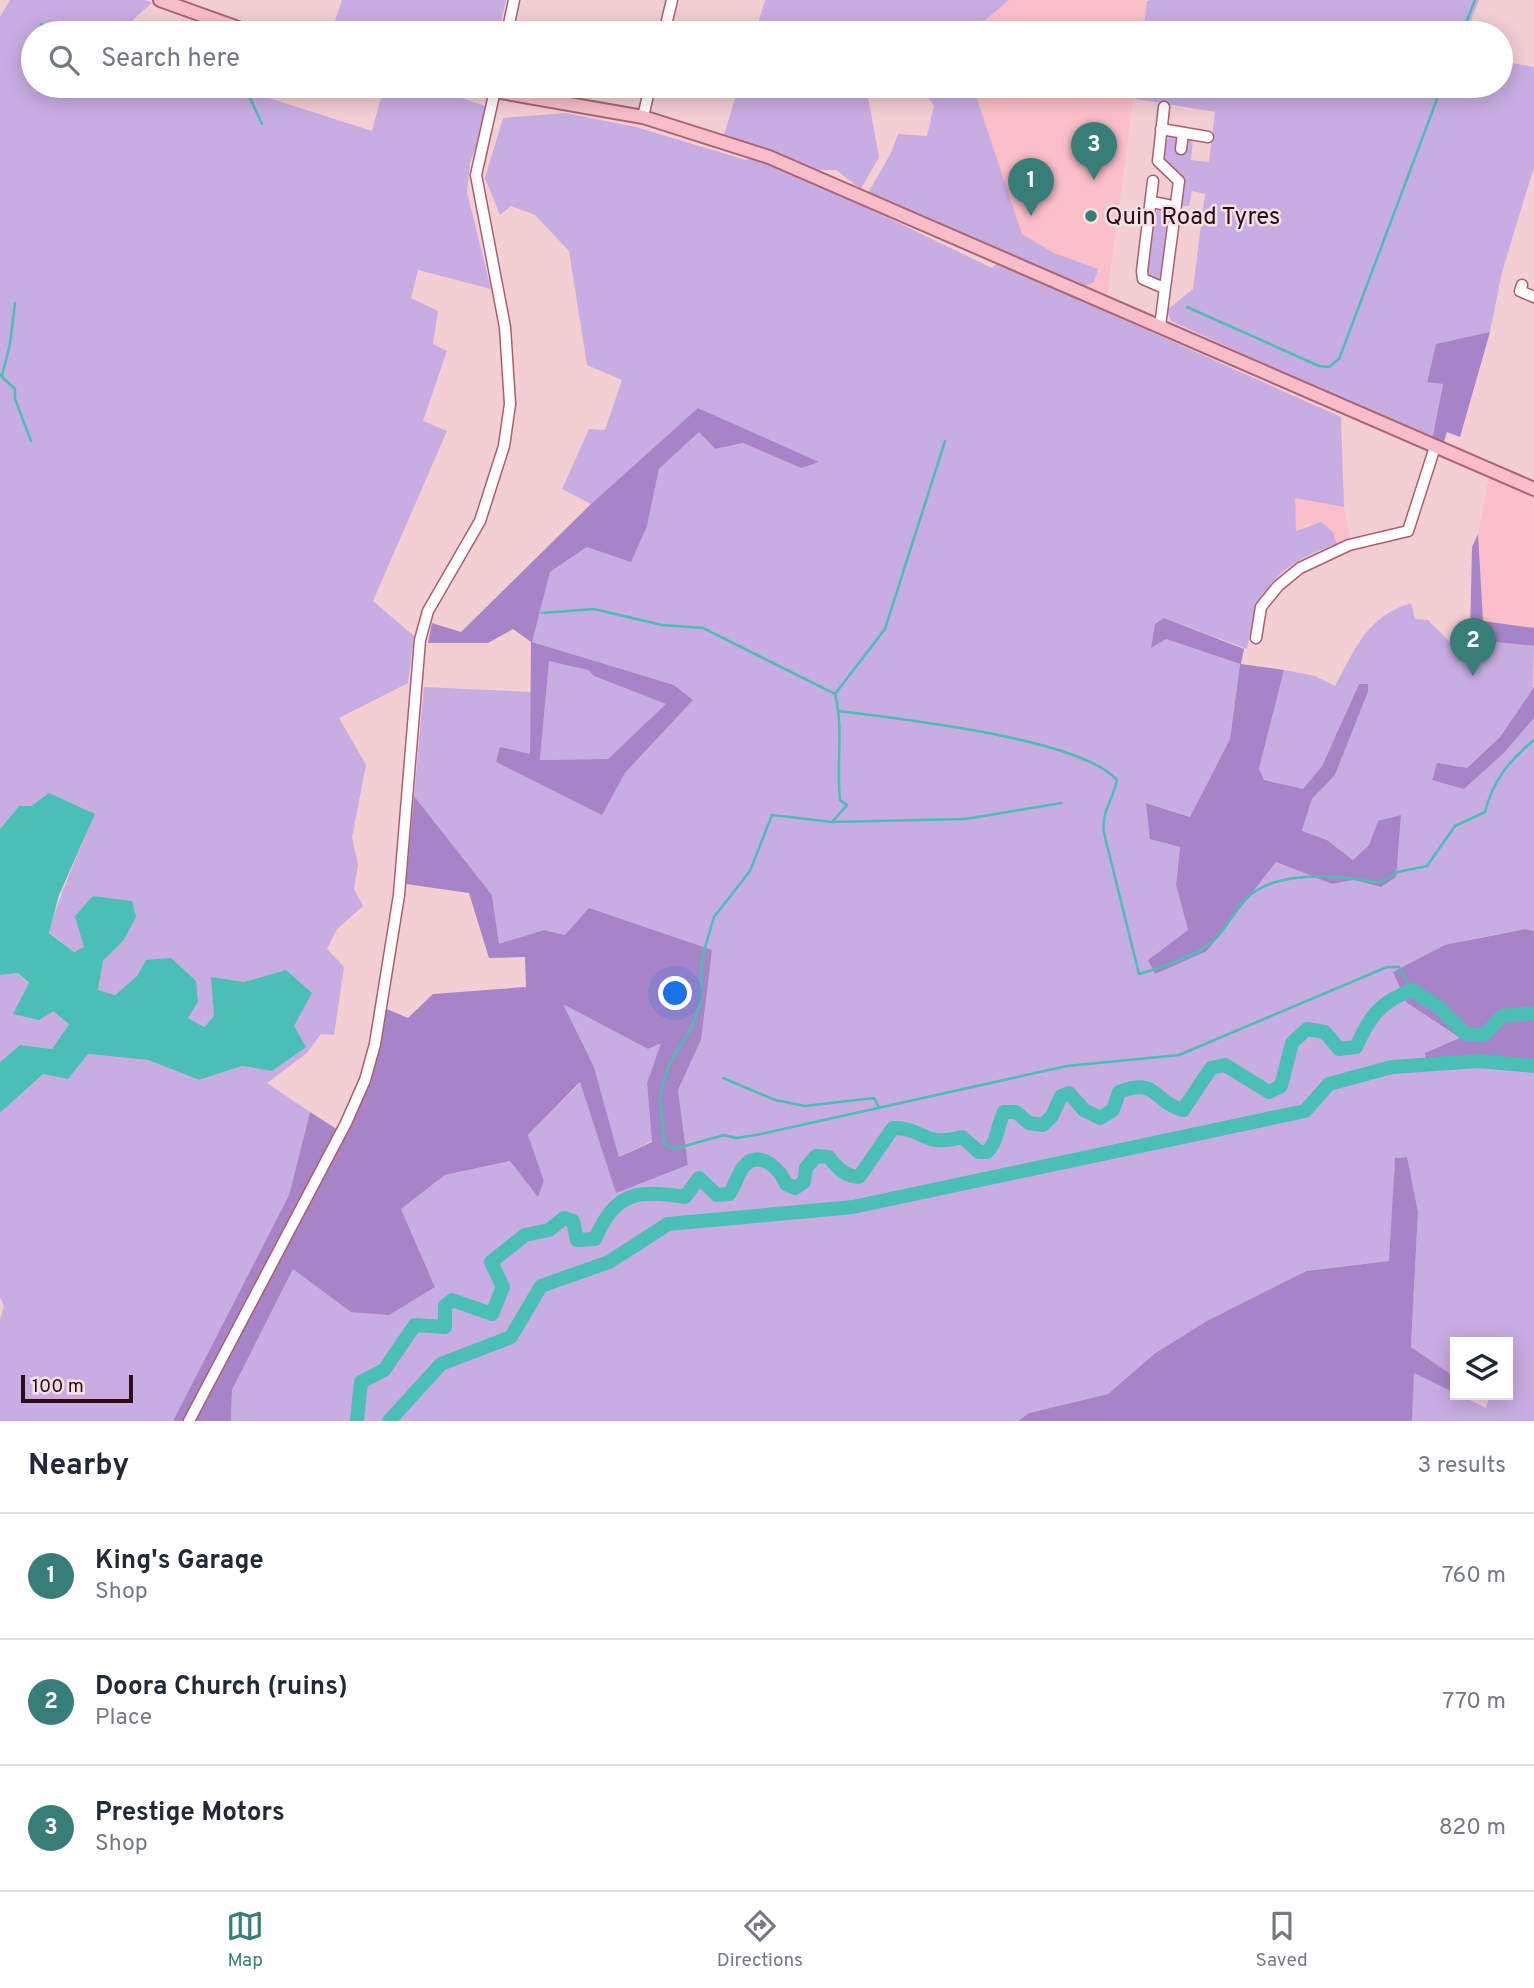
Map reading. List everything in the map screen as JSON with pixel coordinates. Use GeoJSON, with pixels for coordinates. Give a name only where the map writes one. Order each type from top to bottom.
{"type":"FeatureCollection","features":[{"type":"Feature","properties":{"kind":"main road"},"geometry":{"type":"LineString","coordinates":[[160,0],[219,21]]}},
{"type":"Feature","properties":{"kind":"main road"},"geometry":{"type":"LineString","coordinates":[[546,98],[643,117],[769,157],[1534,489]]}},
{"type":"Feature","properties":{"kind":"street"},"geometry":{"type":"LineString","coordinates":[[510,21],[514,0]]}},
{"type":"Feature","properties":{"kind":"street"},"geometry":{"type":"LineString","coordinates":[[667,21],[672,0]]}},
{"type":"Feature","properties":{"kind":"street"},"geometry":{"type":"LineString","coordinates":[[189,1421],[346,1123],[365,1080],[375,1044],[399,895],[420,639],[428,611],[480,521],[504,446],[510,404],[505,327],[476,182],[477,163],[492,98]]}},
{"type":"Feature","properties":{"kind":"street"},"geometry":{"type":"LineString","coordinates":[[643,117],[647,98]]}},
{"type":"Feature","properties":{"kind":"street"},"geometry":{"type":"LineString","coordinates":[[1160,326],[1179,181],[1158,162],[1164,107]]}},
{"type":"Feature","properties":{"kind":"street"},"geometry":{"type":"LineString","coordinates":[[1161,129],[1208,137]]}},
{"type":"Feature","properties":{"kind":"street"},"geometry":{"type":"LineString","coordinates":[[1181,149],[1183,133]]}},
{"type":"Feature","properties":{"kind":"street"},"geometry":{"type":"LineString","coordinates":[[1153,181],[1143,279],[1164,288]]}},
{"type":"Feature","properties":{"kind":"street"},"geometry":{"type":"LineString","coordinates":[[1151,202],[1168,205]]}},
{"type":"Feature","properties":{"kind":"street"},"geometry":{"type":"LineString","coordinates":[[1522,285],[1520,291],[1534,297]]}},
{"type":"Feature","properties":{"kind":"street"},"geometry":{"type":"LineString","coordinates":[[1256,638],[1261,607],[1278,586],[1300,568],[1349,545],[1408,531],[1436,447]]}},
{"type":"Feature","properties":{"kind":"shaded area"},"geometry":{"type":"Polygon","coordinates":[[[10,0],[145,0],[152,3],[132,21],[21,21],[21,98],[269,98],[372,131],[381,98],[462,98],[490,108],[470,163],[467,192],[491,289],[418,270],[411,298],[438,311],[433,344],[447,351],[423,421],[447,431],[373,601],[414,636],[408,683],[339,718],[366,765],[352,837],[358,865],[354,889],[363,906],[337,929],[327,949],[344,967],[334,1035],[321,1034],[307,1053],[267,1083],[310,1112],[289,1195],[173,1421],[0,1421],[0,1320],[4,1306],[0,1297],[0,1113],[43,1074],[68,1079],[88,1054],[148,1060],[199,1080],[242,1066],[272,1071],[294,1026],[286,971],[244,982],[212,978],[214,1016],[204,1027],[188,1018],[146,960],[137,976],[115,995],[98,990],[103,961],[123,941],[108,899],[92,896],[84,947],[74,952],[49,932],[94,814],[49,793],[31,806],[19,806],[0,829],[0,17],[10,0]]]}},
{"type":"Feature","properties":{"kind":"shaded area"},"geometry":{"type":"Polygon","coordinates":[[[342,0],[506,0],[501,21],[335,21],[342,0]]]}},
{"type":"Feature","properties":{"kind":"shaded area"},"geometry":{"type":"Polygon","coordinates":[[[765,0],[1009,0],[984,21],[759,21],[765,0]]]}},
{"type":"Feature","properties":{"kind":"shaded area"},"geometry":{"type":"Polygon","coordinates":[[[1009,0],[1147,1],[1144,21],[984,21],[1009,0]]]}},
{"type":"Feature","properties":{"kind":"shaded area"},"geometry":{"type":"Polygon","coordinates":[[[1479,0],[1471,21],[1144,21],[1147,1],[1479,0]]]}},
{"type":"Feature","properties":{"kind":"shaded area"},"geometry":{"type":"Polygon","coordinates":[[[1513,63],[1534,67],[1534,167],[1502,272],[1490,332],[1436,345],[1427,381],[1443,384],[1432,440],[1171,321],[1167,310],[1193,289],[1205,194],[1192,191],[1189,206],[1182,206],[1182,174],[1161,161],[1164,142],[1170,136],[1181,142],[1193,138],[1191,160],[1209,162],[1215,112],[1136,99],[1513,98],[1513,63]]]}},
{"type":"Feature","properties":{"kind":"shaded area"},"geometry":{"type":"Polygon","coordinates":[[[735,98],[868,98],[879,157],[861,189],[836,170],[812,170],[724,135],[735,98]]]}},
{"type":"Feature","properties":{"kind":"shaded area"},"geometry":{"type":"Polygon","coordinates":[[[929,98],[977,98],[1022,234],[1054,253],[1098,269],[1094,282],[1082,287],[868,193],[891,153],[898,134],[927,136],[934,106],[929,98]]]}},
{"type":"Feature","properties":{"kind":"shaded area"},"geometry":{"type":"Polygon","coordinates":[[[976,98],[1133,98],[1107,297],[1082,287],[1098,269],[1054,253],[1022,234],[976,98]]]}},
{"type":"Feature","properties":{"kind":"shaded area"},"geometry":{"type":"Polygon","coordinates":[[[566,113],[636,127],[746,160],[752,158],[841,195],[992,268],[997,263],[1341,417],[1344,507],[1295,498],[1296,531],[1321,522],[1333,532],[1337,544],[1299,561],[1274,581],[1257,609],[1247,649],[1164,618],[1166,639],[1240,664],[1230,739],[1190,817],[1147,803],[1180,846],[1176,885],[1188,930],[1148,960],[1207,951],[1276,862],[1332,884],[1354,880],[1381,887],[1378,821],[1369,845],[1353,860],[1327,840],[1302,832],[1312,799],[1335,775],[1368,692],[1359,684],[1322,766],[1303,790],[1263,780],[1259,769],[1284,670],[1315,676],[1335,686],[1356,647],[1373,625],[1396,609],[1411,603],[1415,619],[1428,620],[1456,648],[1479,651],[1483,640],[1534,646],[1533,688],[1500,737],[1466,769],[1437,764],[1432,780],[1465,788],[1504,753],[1534,718],[1534,931],[1525,929],[1478,938],[1407,1003],[1461,1039],[1479,1061],[1534,1066],[1534,1421],[1412,1421],[1413,1372],[1450,1390],[1450,1400],[1470,1400],[1486,1408],[1488,1400],[1513,1400],[1513,1337],[1450,1337],[1450,1374],[1411,1347],[1418,1212],[1406,1157],[1395,1158],[1390,1261],[1305,1271],[1154,1354],[1108,1394],[1029,1413],[1018,1421],[231,1421],[232,1390],[293,1268],[435,1287],[401,1209],[445,1175],[510,1161],[538,1196],[544,1181],[528,1135],[581,1082],[616,1192],[688,1165],[678,1090],[701,1040],[565,935],[544,930],[499,945],[492,895],[414,796],[424,687],[531,692],[530,755],[496,762],[602,814],[625,773],[693,700],[674,685],[531,642],[550,572],[587,547],[647,526],[659,469],[699,432],[715,449],[743,443],[801,468],[699,408],[591,504],[562,489],[589,429],[605,430],[622,380],[587,365],[569,251],[535,215],[511,206],[500,215],[485,178],[503,118],[566,113]]]}},
{"type":"Feature","properties":{"kind":"shaded area"},"geometry":{"type":"Polygon","coordinates":[[[1159,209],[1169,211],[1160,277],[1155,282],[1145,275],[1153,215],[1159,209]]]}},
{"type":"Feature","properties":{"kind":"shaded area"},"geometry":{"type":"Polygon","coordinates":[[[1490,332],[1460,437],[1447,432],[1443,445],[1432,440],[1443,384],[1427,382],[1436,344],[1490,332]]]}},
{"type":"Feature","properties":{"kind":"shaded area"},"geometry":{"type":"Polygon","coordinates":[[[698,408],[819,462],[801,468],[743,443],[715,449],[699,432],[659,469],[647,526],[631,562],[587,547],[550,572],[532,642],[674,685],[693,700],[625,773],[602,815],[496,762],[500,747],[530,754],[531,642],[513,629],[488,643],[428,643],[432,623],[461,632],[591,504],[698,408]],[[549,661],[540,760],[608,759],[666,704],[594,676],[588,670],[549,661]]]}},
{"type":"Feature","properties":{"kind":"shaded area"},"geometry":{"type":"Polygon","coordinates":[[[1489,477],[1534,497],[1534,628],[1483,621],[1478,534],[1489,477]]]}},
{"type":"Feature","properties":{"kind":"shaded area"},"geometry":{"type":"Polygon","coordinates":[[[1295,498],[1344,507],[1351,542],[1337,544],[1333,532],[1308,524],[1296,531],[1295,498]]]}},
{"type":"Feature","properties":{"kind":"shaded area"},"geometry":{"type":"Polygon","coordinates":[[[1478,534],[1483,621],[1534,628],[1534,646],[1470,639],[1472,547],[1478,534]]]}},
{"type":"Feature","properties":{"kind":"shaded area"},"geometry":{"type":"Polygon","coordinates":[[[1164,618],[1244,649],[1241,664],[1284,670],[1259,769],[1264,780],[1303,789],[1322,766],[1359,684],[1368,684],[1368,692],[1335,775],[1312,799],[1302,831],[1327,840],[1353,860],[1369,845],[1378,821],[1401,815],[1396,877],[1381,887],[1354,880],[1332,884],[1276,862],[1207,951],[1155,974],[1148,960],[1188,930],[1176,885],[1180,847],[1150,839],[1146,803],[1190,817],[1230,739],[1240,664],[1166,639],[1151,648],[1155,624],[1164,618]]]}},
{"type":"Feature","properties":{"kind":"shaded area"},"geometry":{"type":"Polygon","coordinates":[[[549,660],[588,670],[594,676],[667,704],[608,759],[540,760],[549,660]]]}},
{"type":"Feature","properties":{"kind":"shaded area"},"geometry":{"type":"Polygon","coordinates":[[[1534,687],[1534,718],[1504,753],[1464,789],[1432,780],[1437,763],[1467,768],[1500,737],[1534,687]]]}},
{"type":"Feature","properties":{"kind":"shaded area"},"geometry":{"type":"Polygon","coordinates":[[[414,796],[492,895],[499,944],[544,930],[565,935],[589,908],[712,950],[701,1040],[678,1090],[688,1165],[616,1193],[580,1082],[528,1135],[544,1181],[538,1197],[510,1161],[445,1175],[401,1209],[435,1287],[389,1315],[351,1312],[293,1269],[232,1390],[231,1421],[173,1421],[289,1195],[310,1112],[338,1130],[371,1083],[384,1008],[408,1018],[433,994],[526,987],[525,957],[489,958],[469,893],[406,884],[414,796]],[[563,1004],[594,1067],[619,1157],[652,1142],[647,1083],[661,1043],[648,1049],[563,1004]]]}},
{"type":"Feature","properties":{"kind":"shaded area"},"geometry":{"type":"Polygon","coordinates":[[[1525,929],[1534,931],[1534,1066],[1479,1061],[1426,1065],[1425,1053],[1460,1038],[1407,1003],[1393,972],[1445,945],[1525,929]]]}},
{"type":"Feature","properties":{"kind":"shaded area"},"geometry":{"type":"Polygon","coordinates":[[[18,973],[69,1024],[52,1049],[20,1045],[0,1062],[0,975],[18,973]]]}},
{"type":"Feature","properties":{"kind":"shaded area"},"geometry":{"type":"Polygon","coordinates":[[[562,1003],[648,1049],[662,1042],[647,1083],[652,1141],[619,1157],[594,1067],[562,1003]]]}},
{"type":"Feature","properties":{"kind":"shaded area"},"geometry":{"type":"Polygon","coordinates":[[[1407,1157],[1418,1212],[1411,1347],[1450,1374],[1450,1391],[1414,1373],[1412,1421],[1018,1421],[1029,1413],[1108,1394],[1154,1354],[1207,1321],[1306,1271],[1389,1261],[1395,1158],[1407,1157]]]}},
{"type":"Feature","properties":{"kind":"water"},"geometry":{"type":"Polygon","coordinates":[[[49,793],[95,814],[59,895],[49,933],[74,952],[84,947],[75,916],[93,896],[132,901],[136,917],[123,941],[103,961],[98,990],[115,995],[137,976],[146,960],[171,958],[196,981],[198,1002],[188,1018],[204,1027],[214,1016],[211,977],[244,982],[286,970],[312,993],[294,1026],[306,1047],[272,1071],[242,1066],[199,1080],[148,1060],[88,1054],[68,1079],[43,1074],[0,1113],[0,1062],[20,1045],[52,1049],[69,1024],[53,1011],[39,1020],[13,1014],[29,983],[18,973],[0,975],[0,829],[19,806],[31,806],[49,793]]]}},
{"type":"Feature","properties":{"kind":"waterway"},"geometry":{"type":"LineString","coordinates":[[1467,21],[1475,0]]}},
{"type":"Feature","properties":{"kind":"waterway"},"geometry":{"type":"LineString","coordinates":[[250,98],[262,124]]}},
{"type":"Feature","properties":{"kind":"waterway"},"geometry":{"type":"LineString","coordinates":[[1187,307],[1319,366],[1329,367],[1339,359],[1437,98]]}},
{"type":"Feature","properties":{"kind":"waterway"},"geometry":{"type":"LineString","coordinates":[[2,376],[10,344],[15,303]]}},
{"type":"Feature","properties":{"kind":"waterway"},"geometry":{"type":"LineString","coordinates":[[0,375],[15,389],[15,399],[31,441]]}},
{"type":"Feature","properties":{"kind":"waterway"},"geometry":{"type":"LineString","coordinates":[[835,694],[885,629],[945,441]]}},
{"type":"Feature","properties":{"kind":"waterway"},"geometry":{"type":"LineString","coordinates":[[542,613],[594,609],[662,625],[703,628],[835,694],[839,720],[840,800],[847,805],[832,822]]}},
{"type":"Feature","properties":{"kind":"waterway"},"geometry":{"type":"LineString","coordinates":[[839,711],[944,725],[1029,742],[1097,765],[1117,780],[1106,812],[1104,833],[1139,974],[1177,961],[1205,947],[1221,932],[1246,899],[1258,889],[1274,883],[1309,877],[1346,878],[1379,883],[1398,872],[1427,866],[1455,826],[1485,812],[1503,772],[1534,740]]}},
{"type":"Feature","properties":{"kind":"waterway"},"geometry":{"type":"LineString","coordinates":[[1061,803],[965,819],[832,822],[772,815],[750,871],[714,917],[702,958],[700,1003],[691,1029],[669,1064],[660,1095],[664,1144],[674,1149],[724,1135],[736,1138],[756,1135],[1067,1066],[1179,1055],[1387,967],[1399,967],[1412,990]]}},
{"type":"Feature","properties":{"kind":"waterway"},"geometry":{"type":"LineString","coordinates":[[357,1421],[361,1382],[384,1370],[415,1325],[445,1327],[445,1306],[452,1300],[492,1314],[503,1287],[491,1262],[525,1235],[549,1230],[564,1218],[573,1221],[577,1240],[595,1239],[611,1211],[630,1197],[654,1194],[685,1197],[699,1178],[717,1195],[729,1194],[746,1164],[758,1159],[770,1164],[780,1173],[786,1184],[795,1188],[804,1182],[806,1168],[816,1156],[829,1157],[842,1171],[859,1177],[893,1128],[912,1131],[931,1139],[949,1140],[962,1137],[979,1152],[987,1152],[1004,1112],[1016,1112],[1029,1123],[1043,1125],[1052,1116],[1061,1096],[1069,1093],[1084,1110],[1100,1118],[1113,1110],[1119,1092],[1141,1087],[1183,1110],[1211,1068],[1225,1065],[1269,1092],[1281,1086],[1292,1043],[1307,1029],[1325,1032],[1339,1049],[1356,1047],[1377,1011],[1412,990],[1440,1008],[1465,1034],[1484,1035],[1502,1016],[1534,1013]]}},
{"type":"Feature","properties":{"kind":"waterway"},"geometry":{"type":"LineString","coordinates":[[389,1421],[441,1364],[511,1337],[541,1286],[609,1262],[668,1224],[853,1207],[1305,1111],[1329,1084],[1392,1067],[1479,1061],[1534,1066]]}},
{"type":"Feature","properties":{"kind":"waterway"},"geometry":{"type":"LineString","coordinates":[[723,1078],[775,1100],[805,1106],[874,1098],[879,1108]]}},
{"type":"Feature","properties":{"kind":"place","name":"Prestige Motors"},"geometry":{"type":"Point","coordinates":[1094,180]}},
{"type":"Feature","properties":{"kind":"place","name":"King's Garage"},"geometry":{"type":"Point","coordinates":[1031,216]}},
{"type":"Feature","properties":{"kind":"place","name":"Quin Road Tyres"},"geometry":{"type":"Point","coordinates":[1091,216]}},
{"type":"Feature","properties":{"kind":"place","name":"Doora Church (ruins)"},"geometry":{"type":"Point","coordinates":[1473,676]}}]}
